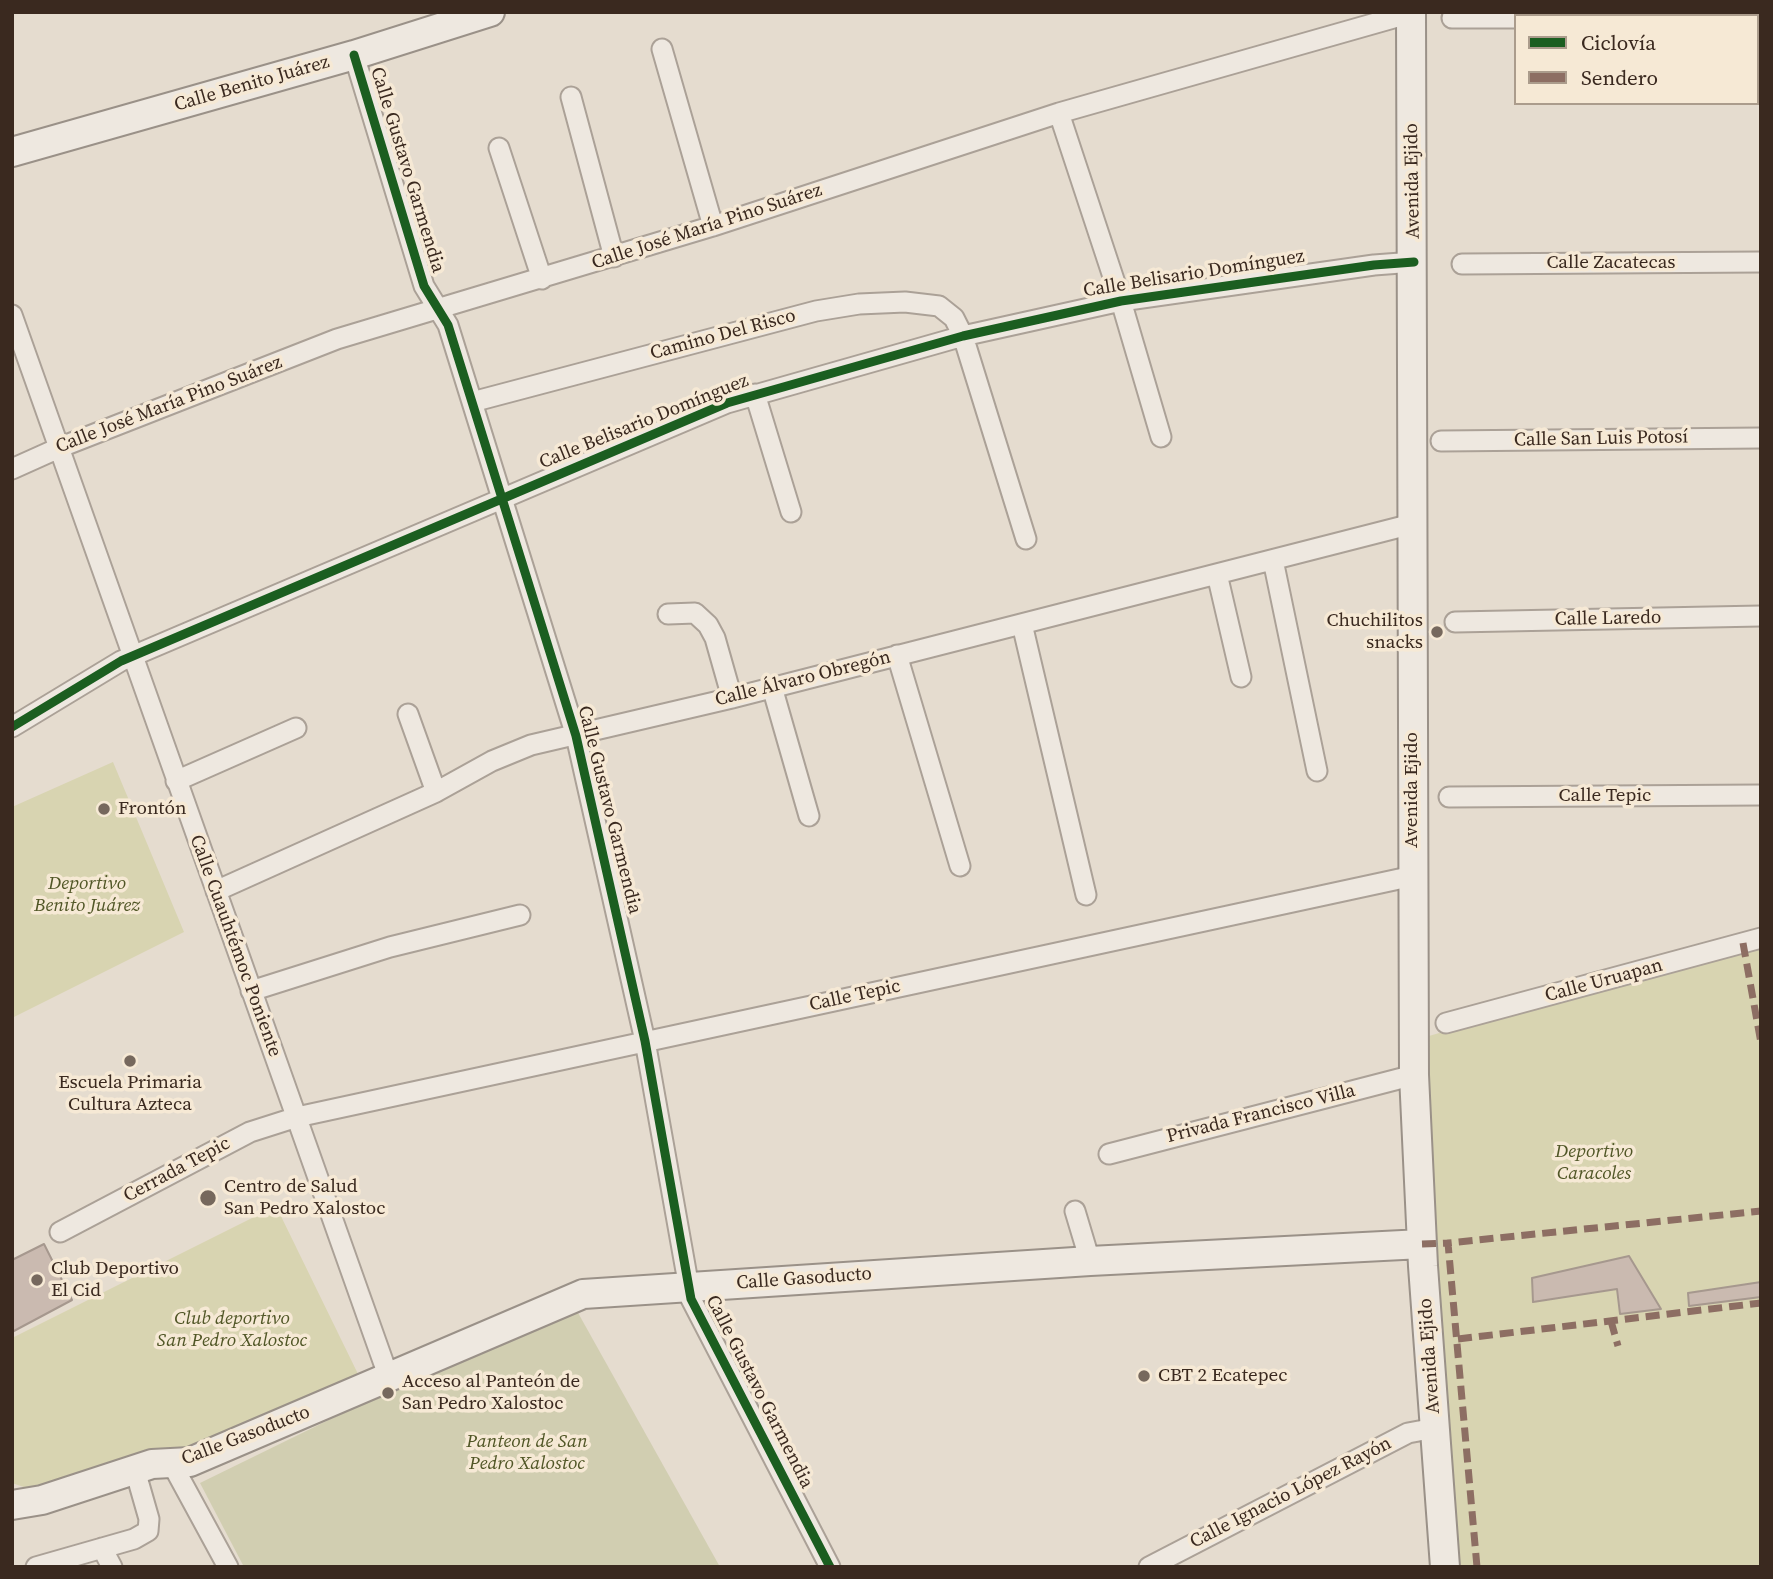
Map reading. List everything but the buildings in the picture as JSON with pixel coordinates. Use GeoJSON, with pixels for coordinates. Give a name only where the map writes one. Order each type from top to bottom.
{"type":"FeatureCollection","features":[{"type":"Feature","properties":{"kind":"main road","name":"Calle Benito Juárez"},"geometry":{"type":"LineString","coordinates":[[12,152],[354,55],[490,12]]}},
{"type":"Feature","properties":{"kind":"main road","name":"Avenida Ejido"},"geometry":{"type":"LineString","coordinates":[[1411,12],[1414,262],[1414,1075],[1422,1244],[1445,1567]]}},
{"type":"Feature","properties":{"kind":"main road","name":"Calle Gasoducto"},"geometry":{"type":"LineString","coordinates":[[14,1507],[152,1464],[190,1462],[389,1378],[568,1298],[583,1294],[1090,1261],[1422,1244]]}},
{"type":"Feature","properties":{"kind":"street","name":"Calle José María Pino Suárez"},"geometry":{"type":"LineString","coordinates":[[12,469],[61,447],[337,339],[614,257],[1059,113],[1411,12]]}},
{"type":"Feature","properties":{"kind":"street"},"geometry":{"type":"LineString","coordinates":[[1452,18],[1514,18]]}},
{"type":"Feature","properties":{"kind":"street"},"geometry":{"type":"LineString","coordinates":[[662,49],[713,226]]}},
{"type":"Feature","properties":{"kind":"street","name":"Calle Gustavo Garmendia"},"geometry":{"type":"LineString","coordinates":[[354,55],[424,286],[448,325],[500,500],[576,736],[645,1041],[695,1311],[830,1567]]}},
{"type":"Feature","properties":{"kind":"street"},"geometry":{"type":"LineString","coordinates":[[570,97],[614,257]]}},
{"type":"Feature","properties":{"kind":"street"},"geometry":{"type":"LineString","coordinates":[[1059,113],[1121,301],[1161,438]]}},
{"type":"Feature","properties":{"kind":"street"},"geometry":{"type":"LineString","coordinates":[[499,148],[542,279]]}},
{"type":"Feature","properties":{"kind":"street","name":"Calle Belisario Domínguez"},"geometry":{"type":"LineString","coordinates":[[12,727],[132,657],[727,403],[963,336],[1121,301],[1360,267],[1414,262]]}},
{"type":"Feature","properties":{"kind":"street","name":"Calle Zacatecas"},"geometry":{"type":"LineString","coordinates":[[1462,264],[1761,262]]}},
{"type":"Feature","properties":{"kind":"street","name":"Camino Del Risco"},"geometry":{"type":"LineString","coordinates":[[472,402],[787,317],[859,304],[905,302],[939,306],[954,318],[963,336],[1026,539]]}},
{"type":"Feature","properties":{"kind":"street","name":"Calle Cuauhtémoc Poniente"},"geometry":{"type":"LineString","coordinates":[[12,315],[389,1378]]}},
{"type":"Feature","properties":{"kind":"street"},"geometry":{"type":"LineString","coordinates":[[755,394],[791,512]]}},
{"type":"Feature","properties":{"kind":"street","name":"Calle San Luis Potosí"},"geometry":{"type":"LineString","coordinates":[[1441,441],[1761,438]]}},
{"type":"Feature","properties":{"kind":"street","name":"Calle Álvaro Obregón"},"geometry":{"type":"LineString","coordinates":[[216,891],[436,792],[510,753],[1412,524]]}},
{"type":"Feature","properties":{"kind":"street"},"geometry":{"type":"LineString","coordinates":[[1273,560],[1317,771]]}},
{"type":"Feature","properties":{"kind":"street"},"geometry":{"type":"LineString","coordinates":[[1217,574],[1241,677]]}},
{"type":"Feature","properties":{"kind":"street"},"geometry":{"type":"LineString","coordinates":[[668,614],[695,613],[708,625],[715,638],[733,698]]}},
{"type":"Feature","properties":{"kind":"street","name":"Calle Laredo"},"geometry":{"type":"LineString","coordinates":[[1455,622],[1761,616]]}},
{"type":"Feature","properties":{"kind":"street"},"geometry":{"type":"LineString","coordinates":[[1022,624],[1086,895]]}},
{"type":"Feature","properties":{"kind":"street"},"geometry":{"type":"LineString","coordinates":[[897,655],[960,866]]}},
{"type":"Feature","properties":{"kind":"street"},"geometry":{"type":"LineString","coordinates":[[772,687],[809,816]]}},
{"type":"Feature","properties":{"kind":"street"},"geometry":{"type":"LineString","coordinates":[[408,714],[436,792]]}},
{"type":"Feature","properties":{"kind":"street"},"geometry":{"type":"LineString","coordinates":[[176,781],[296,728]]}},
{"type":"Feature","properties":{"kind":"street","name":"Calle Tepic"},"geometry":{"type":"LineString","coordinates":[[1449,797],[1761,796]]}},
{"type":"Feature","properties":{"kind":"street","name":"Calle Tepic"},"geometry":{"type":"LineString","coordinates":[[298,1116],[1413,876]]}},
{"type":"Feature","properties":{"kind":"street"},"geometry":{"type":"LineString","coordinates":[[251,991],[390,947],[520,915]]}},
{"type":"Feature","properties":{"kind":"street","name":"Calle Uruapan"},"geometry":{"type":"LineString","coordinates":[[1447,1023],[1761,938]]}},
{"type":"Feature","properties":{"kind":"street","name":"Privada Francisco Villa"},"geometry":{"type":"LineString","coordinates":[[1109,1154],[1414,1075]]}},
{"type":"Feature","properties":{"kind":"street","name":"Cerrada Tepic"},"geometry":{"type":"LineString","coordinates":[[60,1232],[250,1132],[298,1116]]}},
{"type":"Feature","properties":{"kind":"street"},"geometry":{"type":"LineString","coordinates":[[1075,1211],[1090,1261]]}},
{"type":"Feature","properties":{"kind":"street","name":"Calle Ignacio López Rayón"},"geometry":{"type":"LineString","coordinates":[[1149,1567],[1408,1433],[1436,1428]]}},
{"type":"Feature","properties":{"kind":"street"},"geometry":{"type":"LineString","coordinates":[[172,1464],[228,1567]]}},
{"type":"Feature","properties":{"kind":"street"},"geometry":{"type":"LineString","coordinates":[[36,1567],[102,1548],[148,1531],[149,1519],[135,1470]]}},
{"type":"Feature","properties":{"kind":"street"},"geometry":{"type":"LineString","coordinates":[[102,1548],[112,1567]]}},
{"type":"Feature","properties":{"kind":"green space","name":"Deportivo Benito Juárez"},"geometry":{"type":"Polygon","coordinates":[[[113,762],[184,932],[12,1018],[12,807],[113,762]]]}},
{"type":"Feature","properties":{"kind":"green space","name":"Deportivo Caracoles"},"geometry":{"type":"Polygon","coordinates":[[[1761,940],[1761,1567],[1441,1567],[1422,1038],[1761,940]]]}},
{"type":"Feature","properties":{"kind":"green space","name":"Club deportivo San Pedro Xalostoc"},"geometry":{"type":"Polygon","coordinates":[[[276,1206],[358,1374],[186,1452],[170,1449],[47,1495],[12,1483],[12,1338],[276,1206]]]}},
{"type":"Feature","properties":{"kind":"green space","name":"Panteon de San Pedro Xalostoc"},"geometry":{"type":"Polygon","coordinates":[[[577,1311],[720,1567],[244,1567],[200,1483],[394,1388],[577,1311]]]}},
{"type":"Feature","properties":{"kind":"marked path"},"geometry":{"type":"LineString","coordinates":[[1743,943],[1761,1043]]}},
{"type":"Feature","properties":{"kind":"marked path"},"geometry":{"type":"LineString","coordinates":[[1477,1567],[1448,1243],[1761,1211]]}},
{"type":"Feature","properties":{"kind":"marked path"},"geometry":{"type":"LineString","coordinates":[[1422,1244],[1448,1243]]}},
{"type":"Feature","properties":{"kind":"marked path"},"geometry":{"type":"LineString","coordinates":[[1458,1339],[1761,1303]]}},
{"type":"Feature","properties":{"kind":"marked path"},"geometry":{"type":"LineString","coordinates":[[1611,1321],[1618,1346]]}},
{"type":"Feature","properties":{"kind":"cycle path"},"geometry":{"type":"LineString","coordinates":[[354,55],[424,286],[448,325],[576,736],[645,1041],[691,1299],[830,1567]]}},
{"type":"Feature","properties":{"kind":"cycle path"},"geometry":{"type":"LineString","coordinates":[[12,727],[121,661],[727,403],[963,336],[1121,301],[1374,265],[1414,262]]}},
{"type":"Feature","properties":{"kind":"place","name":"Chuchilitos snacks"},"geometry":{"type":"Point","coordinates":[1437,632]}},
{"type":"Feature","properties":{"kind":"place","name":"Frontón"},"geometry":{"type":"Point","coordinates":[104,809]}},
{"type":"Feature","properties":{"kind":"place","name":"Escuela Primaria Cultura Azteca"},"geometry":{"type":"Point","coordinates":[130,1061]}},
{"type":"Feature","properties":{"kind":"place","name":"Centro de Salud San Pedro Xalostoc"},"geometry":{"type":"Point","coordinates":[208,1198]}},
{"type":"Feature","properties":{"kind":"place","name":"Club Deportivo El Cid"},"geometry":{"type":"Point","coordinates":[37,1280]}},
{"type":"Feature","properties":{"kind":"place","name":"CBT 2 Ecatepec"},"geometry":{"type":"Point","coordinates":[1144,1376]}},
{"type":"Feature","properties":{"kind":"place","name":"Acceso al Panteón de San Pedro Xalostoc"},"geometry":{"type":"Point","coordinates":[388,1393]}}]}
